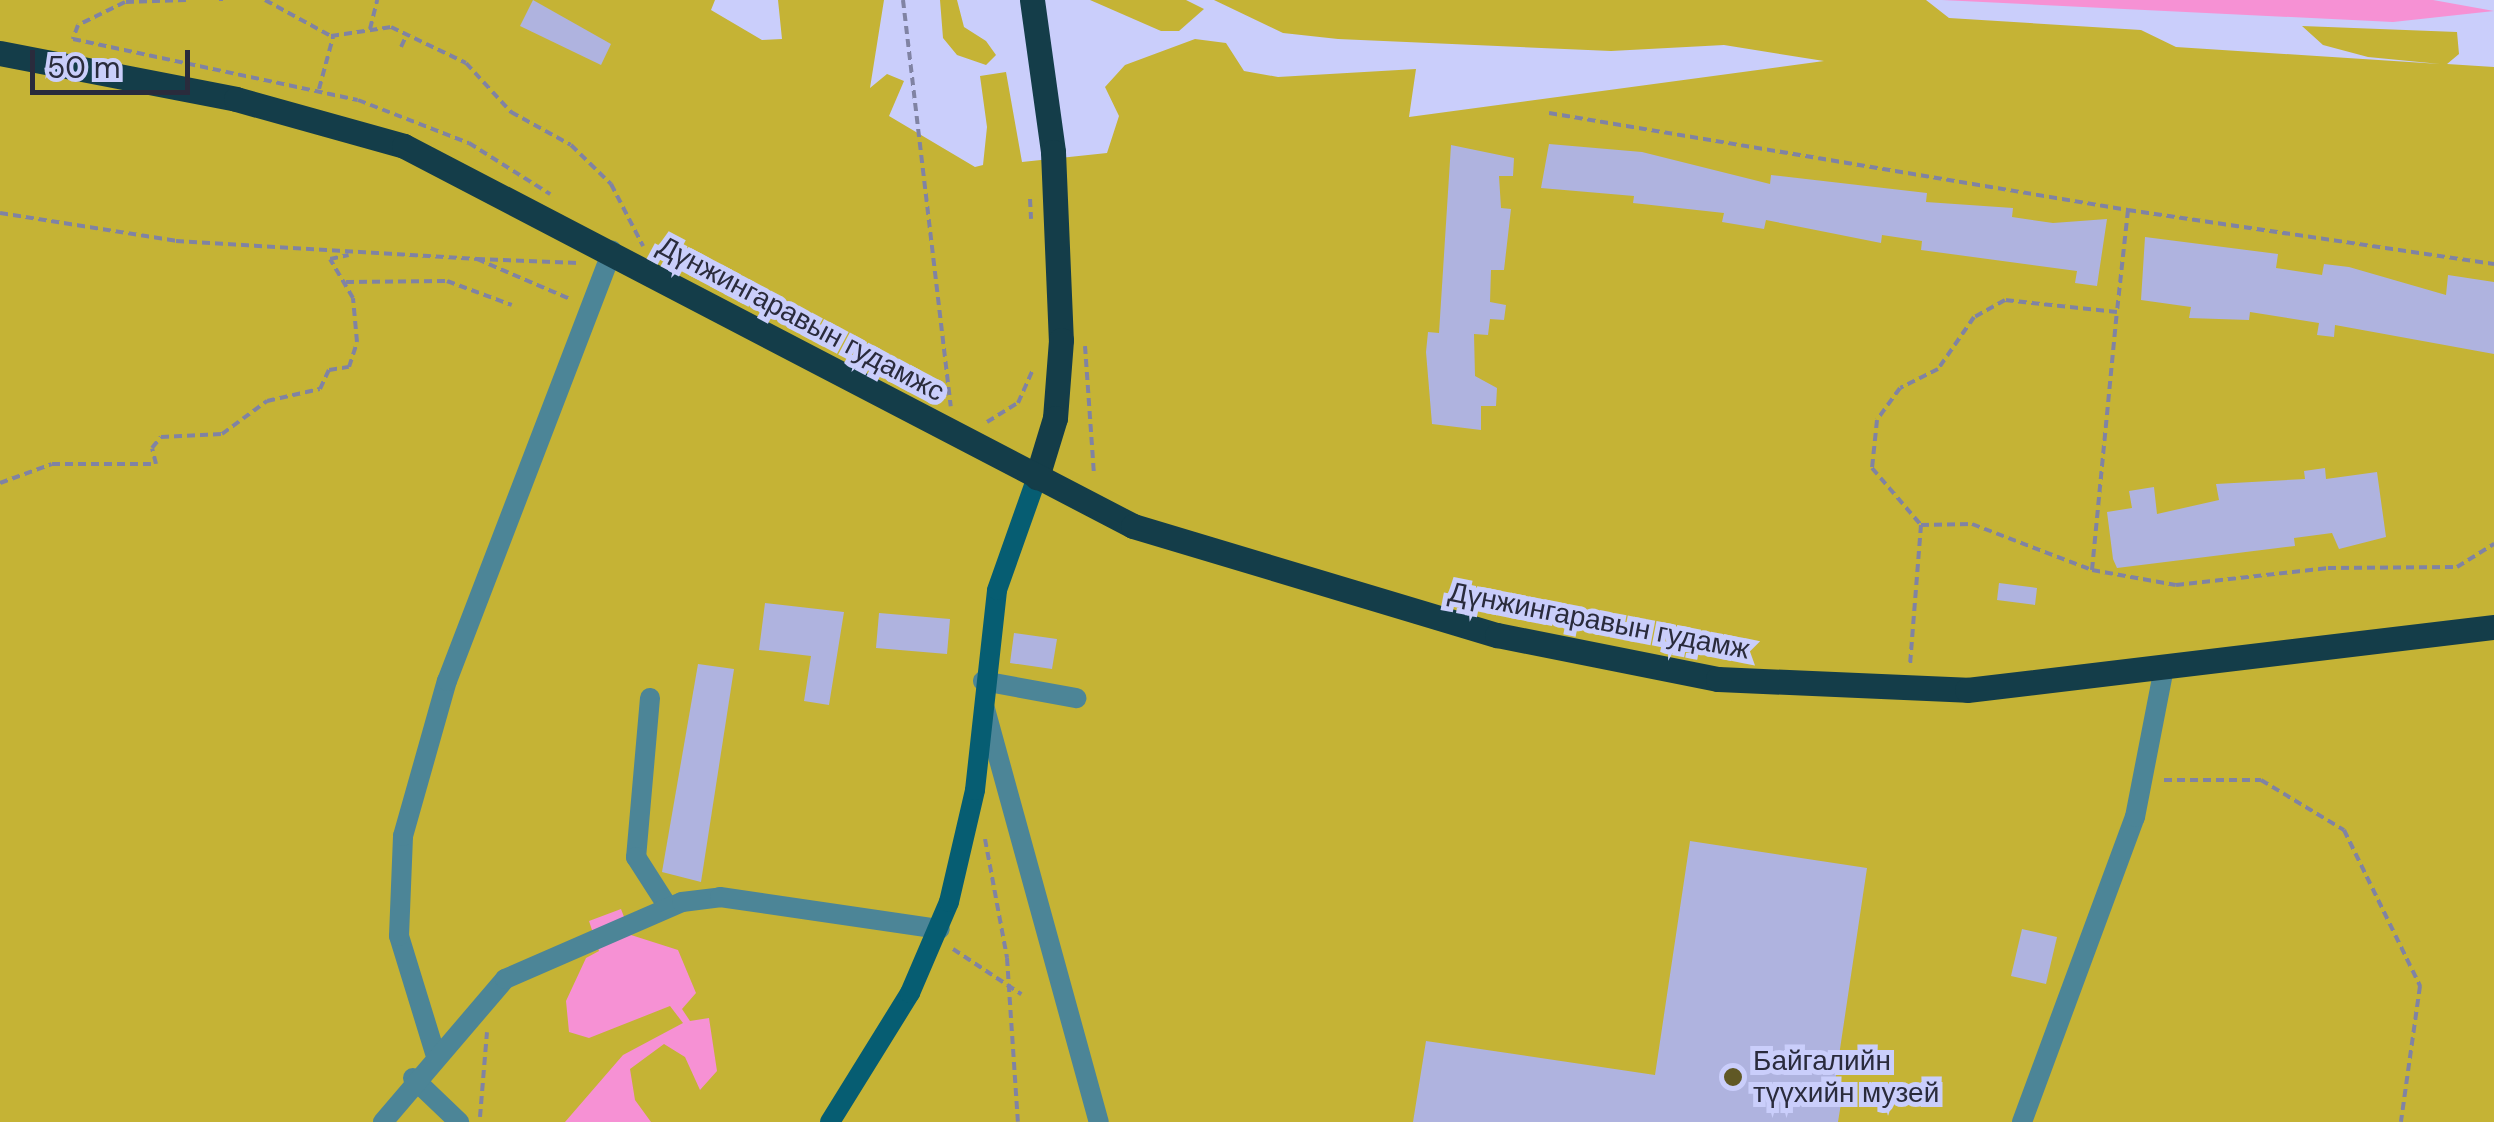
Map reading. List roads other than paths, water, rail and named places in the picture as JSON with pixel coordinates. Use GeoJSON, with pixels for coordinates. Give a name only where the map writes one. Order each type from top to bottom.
{"type":"FeatureCollection","features":[{"type":"Feature","properties":{"kind":"main road"},"geometry":{"type":"LineString","coordinates":[[1032,0],[1046,100],[1061,385],[1037,477]]}},
{"type":"Feature","properties":{"kind":"main road"},"geometry":{"type":"LineString","coordinates":[[0,53],[368,134],[608,257]]}},
{"type":"Feature","properties":{"kind":"main road","name":"Дүнжингаравын гудамжс"},"geometry":{"type":"LineString","coordinates":[[608,257],[645,257],[967,425]]}},
{"type":"Feature","properties":{"kind":"main road","name":"Дүнжингаравын гудамж"},"geometry":{"type":"LineString","coordinates":[[967,425],[1037,477],[1194,550],[1438,620],[1676,672],[1908,690],[2164,668],[2494,627]]}},
{"type":"Feature","properties":{"kind":"street"},"geometry":{"type":"LineString","coordinates":[[435,1053],[399,936],[404,836],[447,682],[533,474],[608,257]]}},
{"type":"Feature","properties":{"kind":"street"},"geometry":{"type":"LineString","coordinates":[[830,1122],[938,934],[975,790],[982,689],[997,590],[1037,477]]}},
{"type":"Feature","properties":{"kind":"street"},"geometry":{"type":"LineString","coordinates":[[2022,1122],[2145,776],[2164,668]]}},
{"type":"Feature","properties":{"kind":"street"},"geometry":{"type":"LineString","coordinates":[[982,689],[1076,698]]}},
{"type":"Feature","properties":{"kind":"street"},"geometry":{"type":"LineString","coordinates":[[982,689],[1099,1122]]}},
{"type":"Feature","properties":{"kind":"street"},"geometry":{"type":"LineString","coordinates":[[650,698],[636,857],[668,907]]}},
{"type":"Feature","properties":{"kind":"street"},"geometry":{"type":"LineString","coordinates":[[383,1122],[414,1078],[489,994],[580,944],[668,907],[720,897],[938,934]]}},
{"type":"Feature","properties":{"kind":"street"},"geometry":{"type":"LineString","coordinates":[[414,1078],[460,1122]]}},
{"type":"Feature","properties":{"kind":"place","name":"Байгалийн түүхийн музей"},"geometry":{"type":"Point","coordinates":[1733,1077]}}]}
